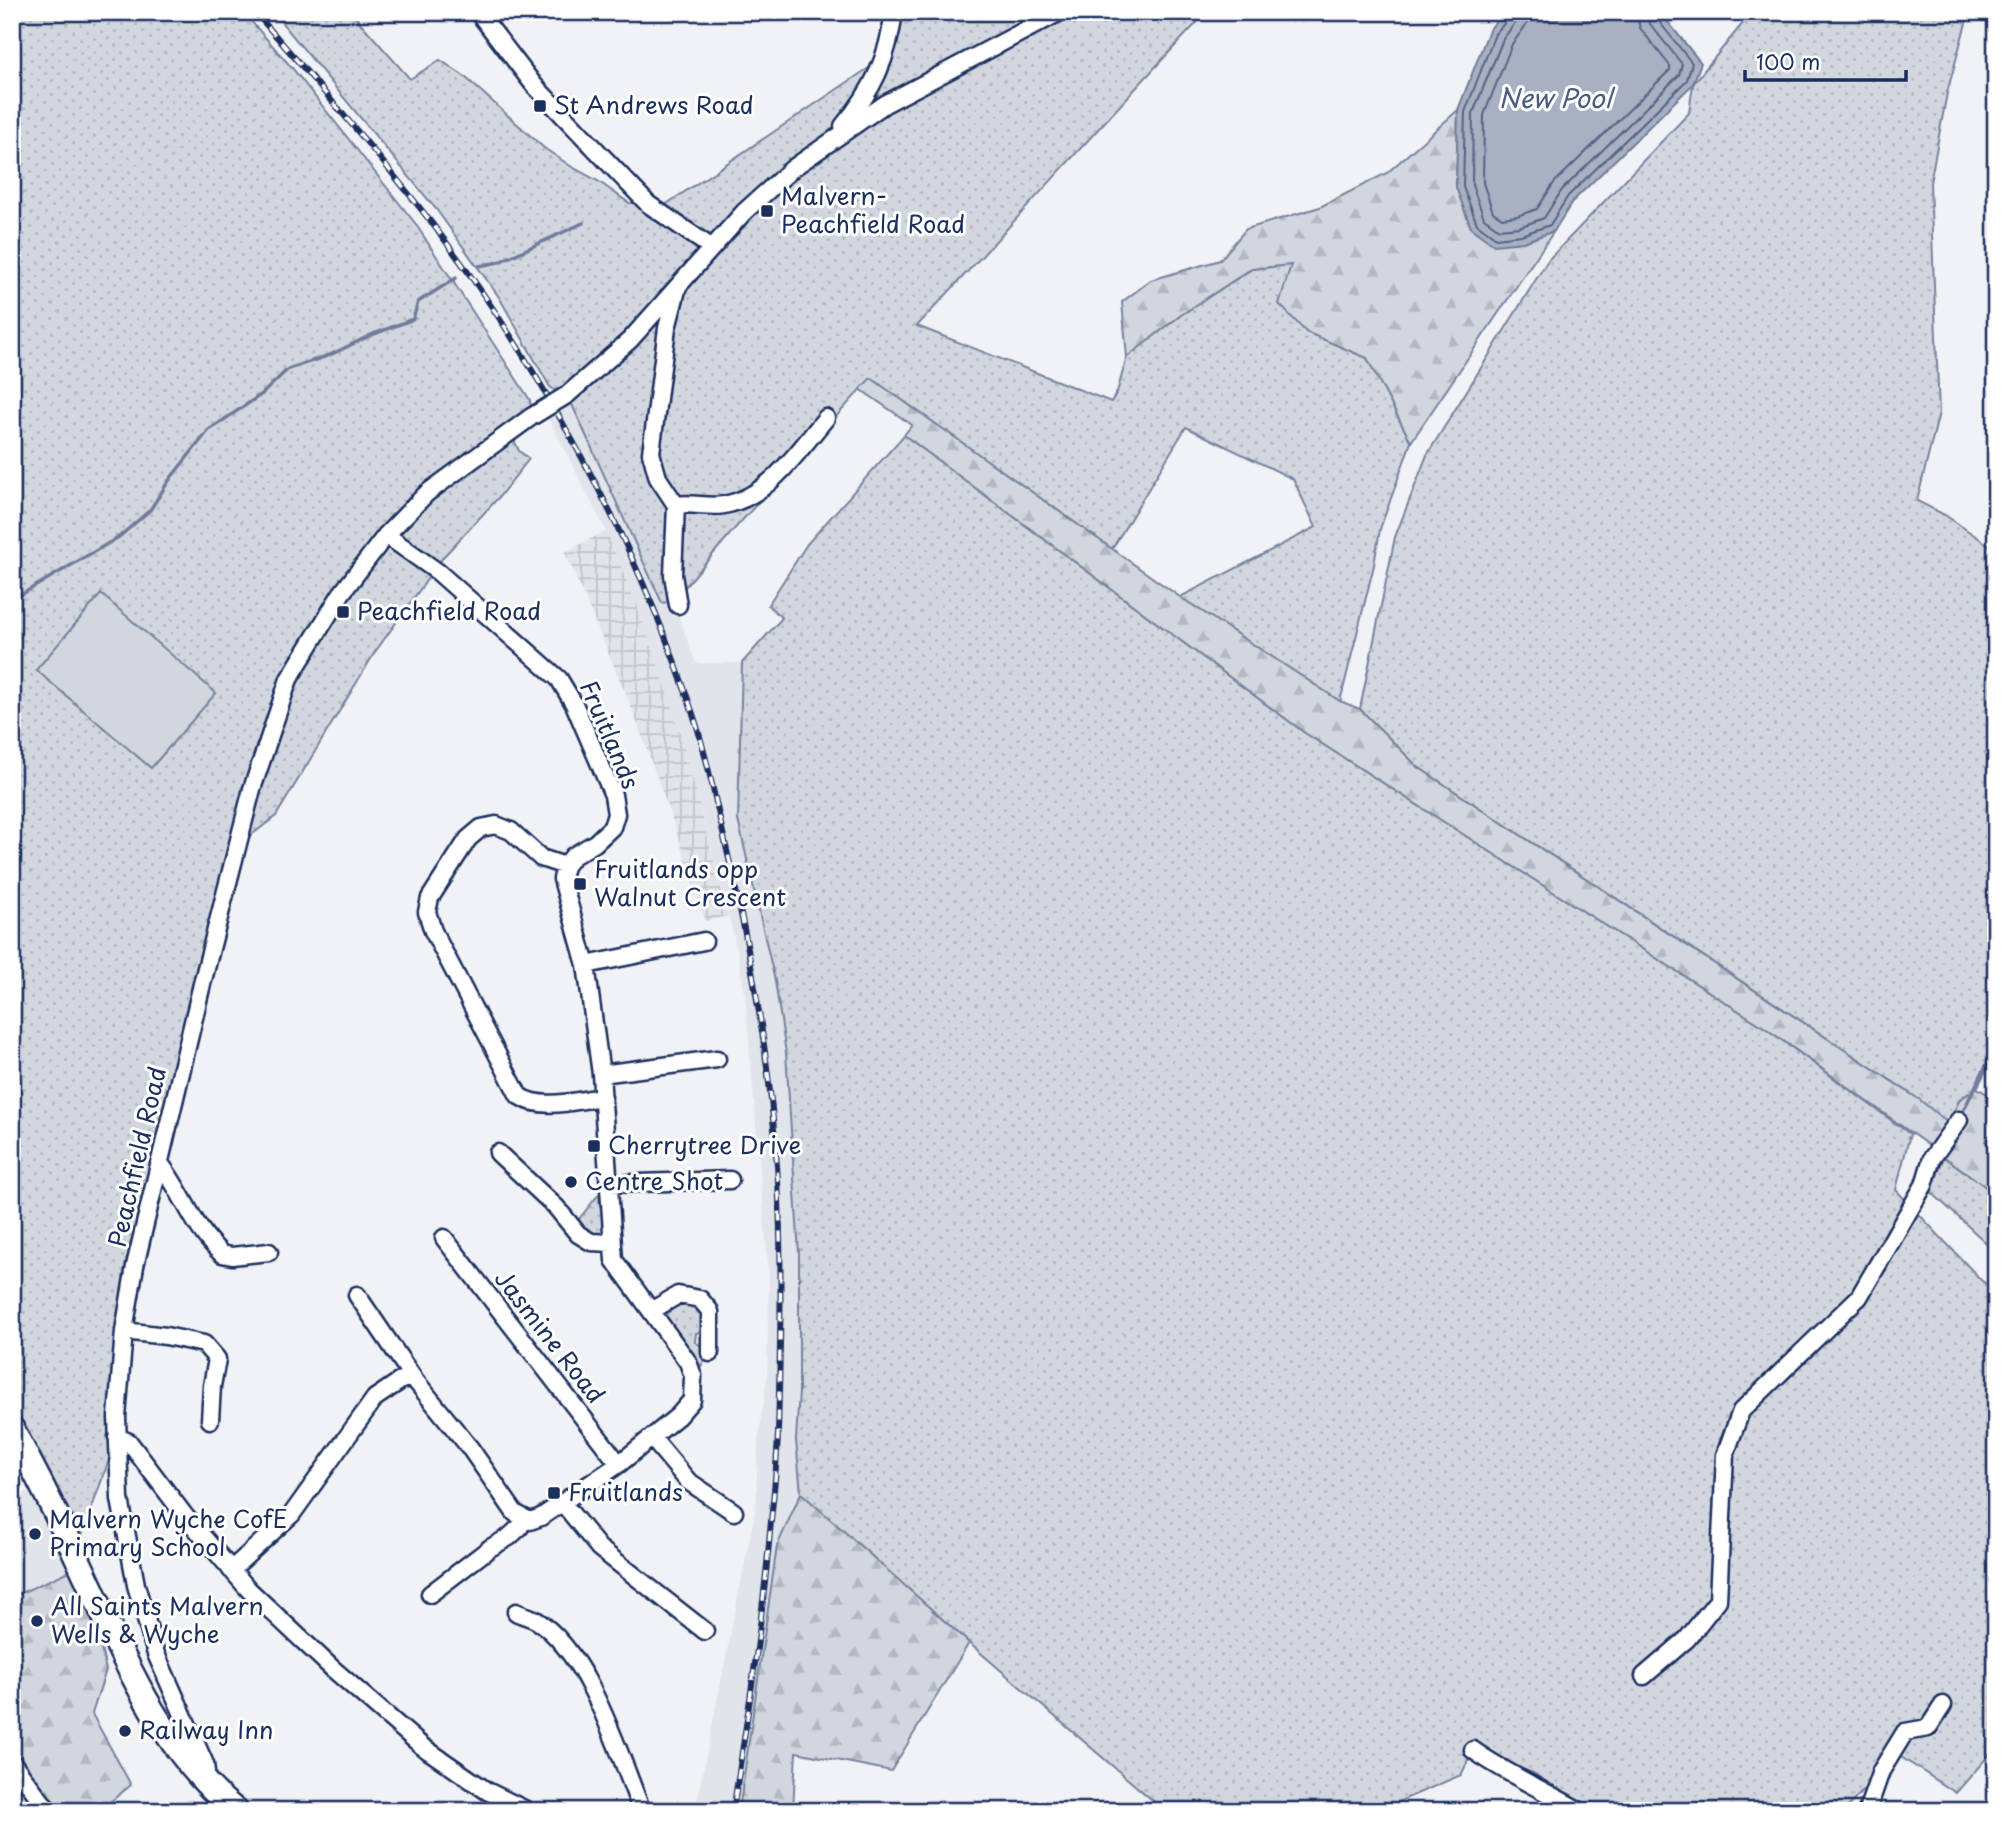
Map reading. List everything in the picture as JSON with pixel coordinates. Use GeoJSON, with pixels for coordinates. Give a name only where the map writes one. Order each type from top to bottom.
{"type":"FeatureCollection","features":[{"type":"Feature","properties":{"kind":"highway"},"geometry":{"type":"LineString","coordinates":[[12,1429],[42,1484],[123,1658],[162,1725],[202,1779],[236,1811]]}},
{"type":"Feature","properties":{"kind":"street"},"geometry":{"type":"LineString","coordinates":[[478,12],[534,85],[648,204],[712,248]]}},
{"type":"Feature","properties":{"kind":"street"},"geometry":{"type":"LineString","coordinates":[[824,145],[856,110],[875,81],[884,62],[894,12]]}},
{"type":"Feature","properties":{"kind":"street","name":"Peachfield Road"},"geometry":{"type":"LineString","coordinates":[[202,1779],[206,1773],[205,1763],[156,1654],[136,1585],[120,1499],[117,1437],[124,1331],[135,1266],[159,1162],[236,846],[256,776],[289,679],[341,594],[386,535],[427,493],[531,416],[567,395],[630,340],[744,212],[793,168],[910,90],[1060,12]]}},
{"type":"Feature","properties":{"kind":"street","name":"Peachfield Road"},"geometry":{"type":"LineString","coordinates":[[676,505],[658,478],[652,453],[667,328],[678,288]]}},
{"type":"Feature","properties":{"kind":"street"},"geometry":{"type":"LineString","coordinates":[[678,605],[673,575],[676,505],[724,505],[748,499],[765,487],[826,418]]}},
{"type":"Feature","properties":{"kind":"street","name":"Fruitlands"},"geometry":{"type":"LineString","coordinates":[[386,535],[438,572],[559,679],[587,733],[613,796],[616,814],[612,827],[596,843],[573,856],[565,866]]}},
{"type":"Feature","properties":{"kind":"street"},"geometry":{"type":"LineString","coordinates":[[357,1295],[414,1380],[470,1448],[515,1513],[523,1518],[530,1521],[562,1502],[653,1438],[692,1400],[693,1376],[688,1362],[614,1261],[612,1243],[609,1184],[603,1097],[601,1074],[586,965],[563,887],[565,866],[541,858],[511,831],[496,825],[481,828],[468,839],[430,898],[427,912],[433,931],[519,1096],[535,1103],[603,1097]]}},
{"type":"Feature","properties":{"kind":"street"},"geometry":{"type":"LineString","coordinates":[[586,965],[704,941]]}},
{"type":"Feature","properties":{"kind":"street"},"geometry":{"type":"LineString","coordinates":[[601,1074],[717,1059]]}},
{"type":"Feature","properties":{"kind":"street"},"geometry":{"type":"LineString","coordinates":[[1644,1676],[1687,1639],[1718,1600],[1725,1455],[1741,1411],[1859,1297],[1924,1185],[1932,1158],[1959,1121]]}},
{"type":"Feature","properties":{"kind":"street"},"geometry":{"type":"LineString","coordinates":[[498,1153],[556,1207],[578,1234],[591,1242],[612,1243]]}},
{"type":"Feature","properties":{"kind":"street"},"geometry":{"type":"LineString","coordinates":[[159,1162],[175,1184],[188,1212],[222,1254],[226,1256],[269,1252]]}},
{"type":"Feature","properties":{"kind":"street"},"geometry":{"type":"LineString","coordinates":[[609,1184],[730,1180]]}},
{"type":"Feature","properties":{"kind":"street","name":"Jasmine Road"},"geometry":{"type":"LineString","coordinates":[[444,1238],[619,1464]]}},
{"type":"Feature","properties":{"kind":"street"},"geometry":{"type":"LineString","coordinates":[[651,1311],[678,1295],[700,1298],[710,1311],[707,1343]]}},
{"type":"Feature","properties":{"kind":"street"},"geometry":{"type":"LineString","coordinates":[[124,1331],[204,1344],[224,1358],[219,1402],[210,1420]]}},
{"type":"Feature","properties":{"kind":"street"},"geometry":{"type":"LineString","coordinates":[[231,1570],[292,1514],[375,1398],[402,1379],[414,1380]]}},
{"type":"Feature","properties":{"kind":"street"},"geometry":{"type":"LineString","coordinates":[[117,1437],[129,1442],[185,1516],[249,1590],[333,1669],[423,1747],[487,1791],[528,1811]]}},
{"type":"Feature","properties":{"kind":"street"},"geometry":{"type":"LineString","coordinates":[[653,1438],[688,1480],[734,1512]]}},
{"type":"Feature","properties":{"kind":"street"},"geometry":{"type":"LineString","coordinates":[[562,1502],[598,1548],[705,1631]]}},
{"type":"Feature","properties":{"kind":"street"},"geometry":{"type":"LineString","coordinates":[[430,1594],[509,1537],[520,1527],[523,1518]]}},
{"type":"Feature","properties":{"kind":"street"},"geometry":{"type":"LineString","coordinates":[[516,1612],[536,1620],[562,1643],[587,1681],[640,1806],[639,1811]]}},
{"type":"Feature","properties":{"kind":"street"},"geometry":{"type":"LineString","coordinates":[[1867,1811],[1881,1771],[1905,1732],[1928,1728],[1942,1705]]}},
{"type":"Feature","properties":{"kind":"street"},"geometry":{"type":"LineString","coordinates":[[1473,1751],[1496,1767],[1528,1781],[1580,1811]]}},
{"type":"Feature","properties":{"kind":"street"},"geometry":{"type":"LineString","coordinates":[[12,1762],[49,1811]]}},
{"type":"Feature","properties":{"kind":"shaded area"},"geometry":{"type":"Polygon","coordinates":[[[570,400],[662,603],[673,601],[696,663],[743,665],[738,820],[775,981],[786,1053],[799,1254],[799,1391],[796,1440],[801,1493],[750,1811],[695,1811],[756,1507],[758,1443],[767,1378],[769,1277],[745,994],[736,945],[688,760],[640,613],[606,531],[547,415],[570,400]]]}},
{"type":"Feature","properties":{"kind":"shaded area"},"geometry":{"type":"Polygon","coordinates":[[[606,531],[640,613],[667,692],[688,760],[728,916],[705,921],[674,824],[631,706],[565,552],[606,531]]]}},
{"type":"Feature","properties":{"kind":"shaded area","name":"Malvern Wyche CofE Primary School"},"geometry":{"type":"Polygon","coordinates":[[[36,1488],[76,1568],[12,1597],[12,1499],[36,1488]]]}},
{"type":"Feature","properties":{"kind":"green space"},"geometry":{"type":"Polygon","coordinates":[[[12,12],[243,12],[293,69],[415,223],[530,400],[533,423],[523,429],[514,440],[519,451],[529,459],[499,497],[444,556],[375,652],[276,816],[236,847],[135,1266],[117,1437],[78,1547],[33,1445],[12,1408],[12,12]]]}},
{"type":"Feature","properties":{"kind":"green space"},"geometry":{"type":"Polygon","coordinates":[[[273,12],[351,12],[410,79],[440,60],[464,76],[544,148],[572,167],[629,203],[665,205],[894,51],[900,12],[1207,12],[917,326],[1111,402],[1117,392],[1127,357],[1181,315],[1252,269],[1292,265],[1306,332],[1367,358],[1411,442],[1380,529],[1374,565],[1340,702],[1180,597],[1316,527],[1293,479],[1186,427],[1112,549],[871,378],[673,601],[662,603],[570,400],[550,387],[499,297],[436,209],[273,12]]]}},
{"type":"Feature","properties":{"kind":"green space"},"geometry":{"type":"Polygon","coordinates":[[[1752,12],[1969,12],[1947,93],[1930,183],[1939,413],[1917,501],[1945,515],[1996,550],[1996,1052],[1977,1088],[1960,1099],[1949,1123],[1904,1089],[1418,767],[1360,709],[1395,537],[1427,455],[1548,260],[1689,113],[1693,84],[1752,12]]]}},
{"type":"Feature","properties":{"kind":"green space"},"geometry":{"type":"Polygon","coordinates":[[[1458,110],[1456,187],[1523,242],[1554,231],[1411,442],[1367,358],[1306,332],[1279,304],[1291,265],[1251,269],[1181,315],[1127,357],[1122,302],[1151,280],[1220,260],[1246,229],[1320,207],[1387,173],[1458,110]]]}},
{"type":"Feature","properties":{"kind":"green space"},"geometry":{"type":"Polygon","coordinates":[[[871,378],[1180,597],[1340,701],[1360,709],[1418,767],[1920,1100],[1948,1123],[1960,1099],[1977,1088],[1996,1099],[1996,1129],[1985,1141],[1996,1149],[1996,1194],[1764,1027],[1305,733],[904,435],[912,425],[860,389],[871,378]]]}},
{"type":"Feature","properties":{"kind":"green space"},"geometry":{"type":"Polygon","coordinates":[[[904,435],[1305,733],[1764,1027],[1910,1134],[1896,1190],[1983,1282],[1996,1289],[1996,1747],[1956,1793],[1887,1748],[1869,1784],[1844,1811],[1591,1811],[1533,1773],[1473,1751],[1461,1775],[1400,1801],[1395,1811],[1165,1811],[969,1643],[801,1493],[796,1440],[799,1391],[799,1254],[786,1053],[775,981],[738,820],[742,663],[782,618],[768,605],[807,544],[904,435]]]}},
{"type":"Feature","properties":{"kind":"green space"},"geometry":{"type":"Polygon","coordinates":[[[101,594],[216,693],[151,768],[36,670],[101,594]]]}},
{"type":"Feature","properties":{"kind":"green space"},"geometry":{"type":"Polygon","coordinates":[[[1944,1157],[1996,1194],[1996,1252],[1931,1192],[1944,1157]]]}},
{"type":"Feature","properties":{"kind":"green space"},"geometry":{"type":"Polygon","coordinates":[[[599,1194],[600,1206],[606,1213],[606,1226],[601,1235],[593,1239],[579,1226],[579,1219],[599,1194]]]}},
{"type":"Feature","properties":{"kind":"green space"},"geometry":{"type":"Polygon","coordinates":[[[681,1300],[704,1306],[704,1331],[696,1333],[695,1342],[703,1347],[707,1358],[701,1366],[666,1319],[670,1307],[681,1300]]]}},
{"type":"Feature","properties":{"kind":"green space"},"geometry":{"type":"Polygon","coordinates":[[[801,1493],[969,1643],[891,1771],[796,1752],[793,1811],[739,1811],[777,1546],[801,1493]]]}},
{"type":"Feature","properties":{"kind":"green space"},"geometry":{"type":"Polygon","coordinates":[[[76,1568],[91,1606],[106,1670],[92,1714],[131,1785],[99,1811],[12,1811],[12,1597],[76,1568]]]}},
{"type":"Feature","properties":{"kind":"water","name":"New Pool"},"geometry":{"type":"Polygon","coordinates":[[[1504,12],[1660,12],[1701,63],[1693,84],[1573,201],[1554,231],[1523,242],[1494,245],[1471,228],[1456,187],[1458,110],[1489,30],[1504,12]]]}},
{"type":"Feature","properties":{"kind":"waterway"},"geometry":{"type":"LineString","coordinates":[[479,266],[499,262],[583,223]]}},
{"type":"Feature","properties":{"kind":"waterway"},"geometry":{"type":"LineString","coordinates":[[12,600],[119,537],[150,510],[170,479],[209,430],[262,394],[288,369],[330,355],[413,319],[418,302],[456,278]]}},
{"type":"Feature","properties":{"kind":"waterway"},"geometry":{"type":"LineString","coordinates":[[1964,1109],[1996,1046]]}},
{"type":"Feature","properties":{"kind":"railway"},"geometry":{"type":"LineString","coordinates":[[255,12],[367,142],[431,222],[524,357],[574,443],[625,544],[670,649],[703,748],[743,924],[760,1015],[772,1107],[780,1228],[780,1345],[775,1477],[750,1702],[733,1811]]}},
{"type":"Feature","properties":{"kind":"place","name":"St Andrews Road"},"geometry":{"type":"Point","coordinates":[540,106]}},
{"type":"Feature","properties":{"kind":"place","name":"Malvern- Peachfield Road"},"geometry":{"type":"Point","coordinates":[767,211]}},
{"type":"Feature","properties":{"kind":"place","name":"Peachfield Road"},"geometry":{"type":"Point","coordinates":[343,612]}},
{"type":"Feature","properties":{"kind":"place","name":"Fruitlands opp Walnut Crescent"},"geometry":{"type":"Point","coordinates":[580,884]}},
{"type":"Feature","properties":{"kind":"place","name":"Cherrytree Drive"},"geometry":{"type":"Point","coordinates":[594,1146]}},
{"type":"Feature","properties":{"kind":"place","name":"Centre Shot"},"geometry":{"type":"Point","coordinates":[571,1182]}},
{"type":"Feature","properties":{"kind":"place","name":"Fruitlands"},"geometry":{"type":"Point","coordinates":[554,1493]}},
{"type":"Feature","properties":{"kind":"place","name":"Malvern Wyche CofE Primary School"},"geometry":{"type":"Point","coordinates":[35,1534]}},
{"type":"Feature","properties":{"kind":"place","name":"All Saints Malvern Wells & Wyche"},"geometry":{"type":"Point","coordinates":[37,1621]}},
{"type":"Feature","properties":{"kind":"place","name":"Railway Inn"},"geometry":{"type":"Point","coordinates":[125,1731]}}]}
